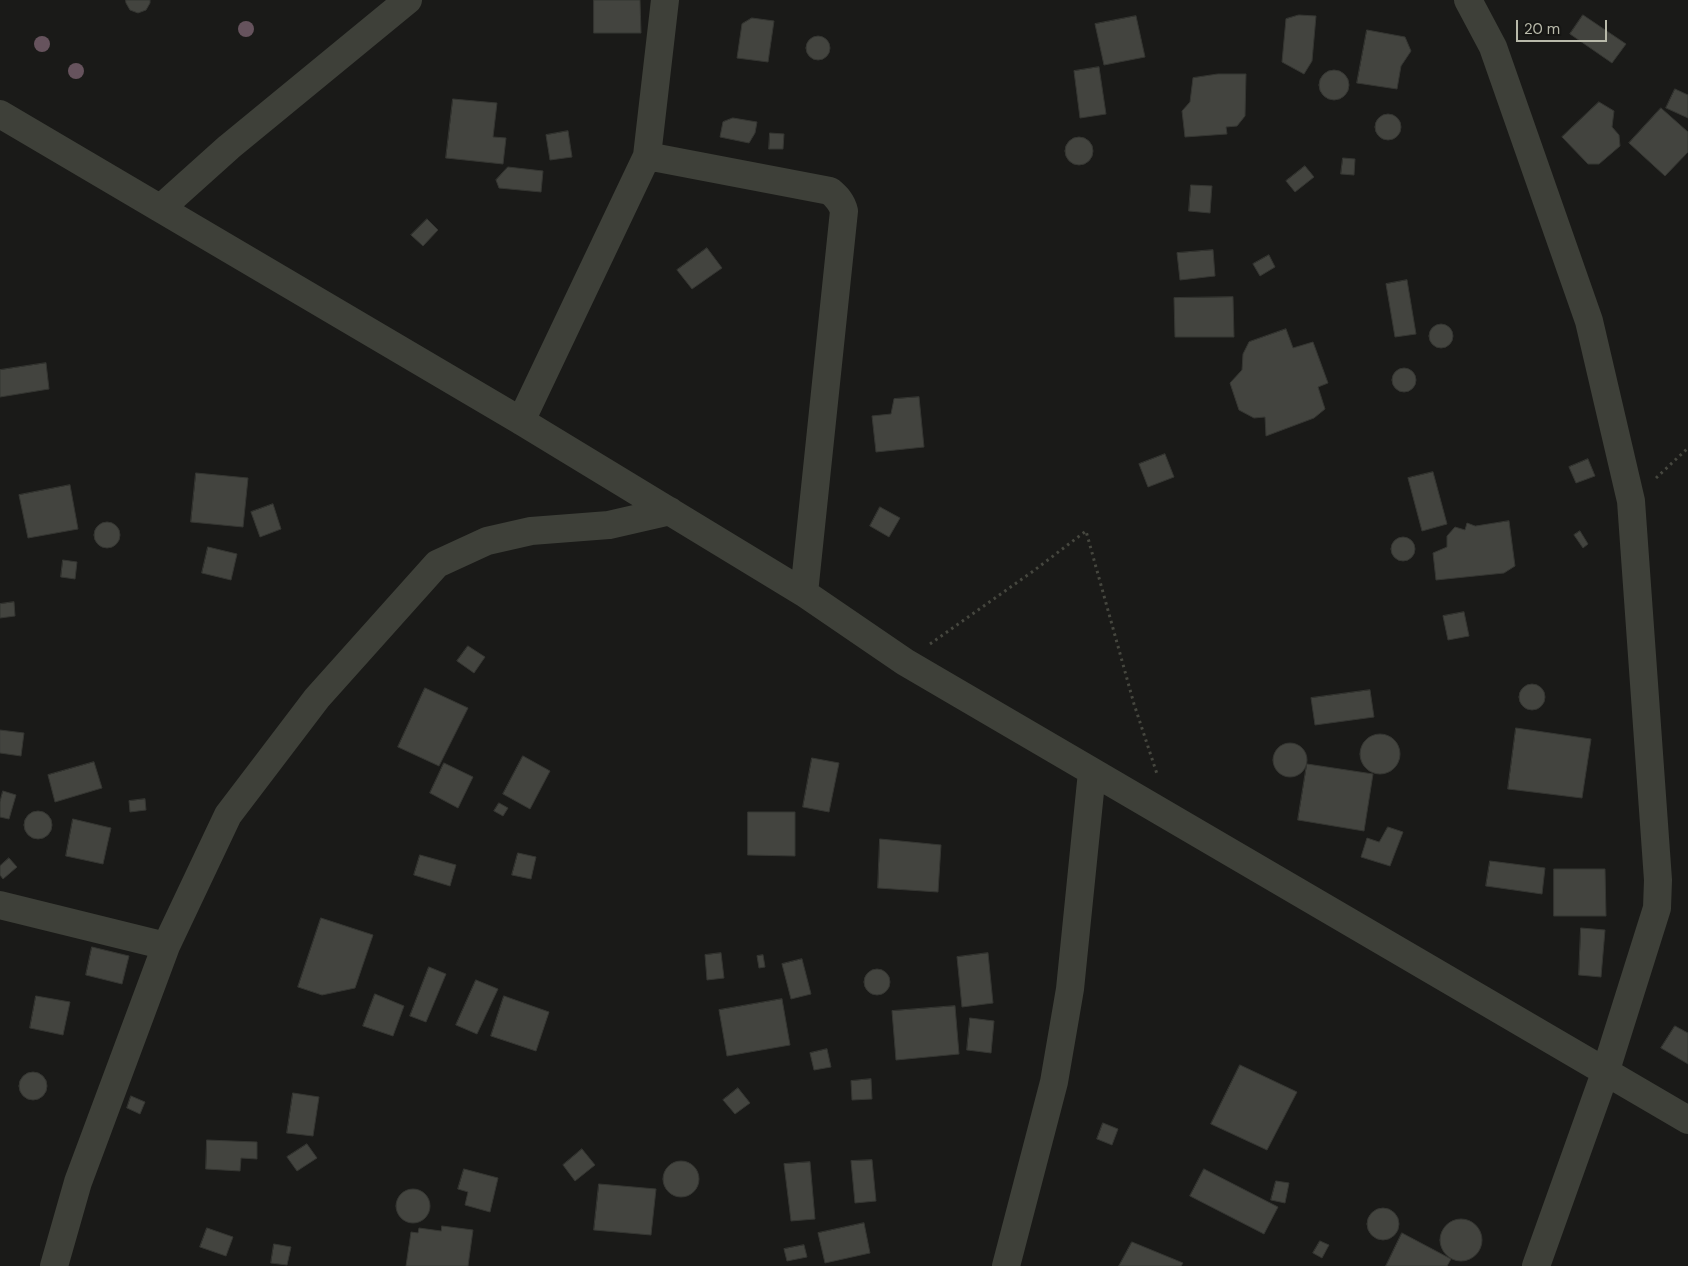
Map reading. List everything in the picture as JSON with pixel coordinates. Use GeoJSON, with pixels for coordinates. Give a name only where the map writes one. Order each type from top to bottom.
{"type":"FeatureCollection","features":[{"type":"Feature","properties":{"kind":"street"},"geometry":{"type":"LineString","coordinates":[[161,208],[229,148],[408,0]]}},
{"type":"Feature","properties":{"kind":"street"},"geometry":{"type":"LineString","coordinates":[[521,420],[647,156],[666,0]]}},
{"type":"Feature","properties":{"kind":"street"},"geometry":{"type":"LineString","coordinates":[[1468,0],[1493,47],[1590,321],[1631,501],[1658,880],[1657,908],[1606,1073],[1536,1266]]}},
{"type":"Feature","properties":{"kind":"street"},"geometry":{"type":"LineString","coordinates":[[5,124],[161,208],[521,420],[804,593],[906,662],[1688,1120]]}},
{"type":"Feature","properties":{"kind":"street"},"geometry":{"type":"LineString","coordinates":[[647,156],[830,191],[843,205],[844,211],[804,593]]}},
{"type":"Feature","properties":{"kind":"street"},"geometry":{"type":"LineString","coordinates":[[54,1266],[78,1182],[166,946],[228,816],[317,698],[437,564],[487,542],[531,531],[609,525],[670,511]]}},
{"type":"Feature","properties":{"kind":"street"},"geometry":{"type":"LineString","coordinates":[[1006,1266],[1055,1073],[1070,989],[1092,772]]}},
{"type":"Feature","properties":{"kind":"street"},"geometry":{"type":"LineString","coordinates":[[0,905],[166,946]]}},
{"type":"Feature","properties":{"kind":"path"},"geometry":{"type":"LineString","coordinates":[[1631,501],[1688,448]]}},
{"type":"Feature","properties":{"kind":"path"},"geometry":{"type":"LineString","coordinates":[[906,662],[1024,578],[1086,530],[1134,704],[1171,817]]}},
{"type":"Feature","properties":{"kind":"building"},"geometry":{"type":"Polygon","coordinates":[[[126,0],[150,0],[150,3],[146,10],[138,13],[130,10],[126,0]]]}},
{"type":"Feature","properties":{"kind":"building"},"geometry":{"type":"Polygon","coordinates":[[[594,0],[640,0],[641,33],[594,33],[594,0]]]}},
{"type":"Feature","properties":{"kind":"building"},"geometry":{"type":"Polygon","coordinates":[[[1299,15],[1316,16],[1312,61],[1304,74],[1282,62],[1286,19],[1299,15]]]}},
{"type":"Feature","properties":{"kind":"building"},"geometry":{"type":"Polygon","coordinates":[[[1583,15],[1626,44],[1612,63],[1570,34],[1583,15]]]}},
{"type":"Feature","properties":{"kind":"building"},"geometry":{"type":"Polygon","coordinates":[[[1136,16],[1145,57],[1104,65],[1095,24],[1136,16]]]}},
{"type":"Feature","properties":{"kind":"building"},"geometry":{"type":"Polygon","coordinates":[[[752,18],[774,21],[768,62],[737,58],[742,24],[752,18]]]}},
{"type":"Feature","properties":{"kind":"building"},"geometry":{"type":"Polygon","coordinates":[[[1367,30],[1405,37],[1411,51],[1401,66],[1397,89],[1357,83],[1367,30]]]}},
{"type":"Feature","properties":{"kind":"building"},"geometry":{"type":"Polygon","coordinates":[[[818,36],[826,40],[830,48],[826,56],[818,60],[810,56],[806,48],[810,40],[818,36]]]}},
{"type":"Feature","properties":{"kind":"building"},"geometry":{"type":"Polygon","coordinates":[[[1099,67],[1106,114],[1080,118],[1074,71],[1099,67]]]}},
{"type":"Feature","properties":{"kind":"building"},"geometry":{"type":"Polygon","coordinates":[[[1334,70],[1340,71],[1348,79],[1348,91],[1340,99],[1334,100],[1328,99],[1320,91],[1319,85],[1320,79],[1328,71],[1334,70]]]}},
{"type":"Feature","properties":{"kind":"building"},"geometry":{"type":"Polygon","coordinates":[[[1218,74],[1246,74],[1245,116],[1237,126],[1226,127],[1227,134],[1185,137],[1182,111],[1190,102],[1193,78],[1218,74]]]}},
{"type":"Feature","properties":{"kind":"building"},"geometry":{"type":"Polygon","coordinates":[[[1675,89],[1688,95],[1688,118],[1666,108],[1675,89]]]}},
{"type":"Feature","properties":{"kind":"building"},"geometry":{"type":"Polygon","coordinates":[[[453,99],[497,103],[493,137],[506,138],[503,164],[446,158],[453,99]]]}},
{"type":"Feature","properties":{"kind":"building"},"geometry":{"type":"Polygon","coordinates":[[[1599,102],[1614,111],[1612,127],[1619,135],[1620,146],[1599,164],[1588,164],[1562,137],[1599,102]]]}},
{"type":"Feature","properties":{"kind":"building"},"geometry":{"type":"Polygon","coordinates":[[[1661,108],[1688,132],[1688,152],[1665,176],[1629,143],[1661,108]]]}},
{"type":"Feature","properties":{"kind":"building"},"geometry":{"type":"Polygon","coordinates":[[[1388,114],[1397,118],[1401,127],[1397,136],[1388,140],[1379,136],[1375,127],[1379,118],[1388,114]]]}},
{"type":"Feature","properties":{"kind":"building"},"geometry":{"type":"Polygon","coordinates":[[[733,118],[757,122],[755,133],[749,143],[720,137],[723,122],[733,118]]]}},
{"type":"Feature","properties":{"kind":"building"},"geometry":{"type":"Polygon","coordinates":[[[568,131],[572,157],[550,160],[546,135],[568,131]]]}},
{"type":"Feature","properties":{"kind":"building"},"geometry":{"type":"Polygon","coordinates":[[[770,133],[784,134],[783,149],[769,149],[770,133]]]}},
{"type":"Feature","properties":{"kind":"building"},"geometry":{"type":"Polygon","coordinates":[[[1079,137],[1089,141],[1093,151],[1089,161],[1079,165],[1069,161],[1065,151],[1069,141],[1079,137]]]}},
{"type":"Feature","properties":{"kind":"building"},"geometry":{"type":"Polygon","coordinates":[[[1343,158],[1355,159],[1354,175],[1341,174],[1343,158]]]}},
{"type":"Feature","properties":{"kind":"building"},"geometry":{"type":"Polygon","coordinates":[[[1305,166],[1314,177],[1295,192],[1286,181],[1305,166]]]}},
{"type":"Feature","properties":{"kind":"building"},"geometry":{"type":"Polygon","coordinates":[[[508,167],[543,171],[541,192],[499,188],[496,180],[508,167]]]}},
{"type":"Feature","properties":{"kind":"building"},"geometry":{"type":"Polygon","coordinates":[[[1191,185],[1212,186],[1210,213],[1189,211],[1191,185]]]}},
{"type":"Feature","properties":{"kind":"building"},"geometry":{"type":"Polygon","coordinates":[[[427,219],[438,230],[423,246],[411,235],[427,219]]]}},
{"type":"Feature","properties":{"kind":"building"},"geometry":{"type":"Polygon","coordinates":[[[707,248],[722,268],[692,289],[677,270],[707,248]]]}},
{"type":"Feature","properties":{"kind":"building"},"geometry":{"type":"Polygon","coordinates":[[[1213,250],[1215,276],[1180,280],[1177,253],[1213,250]]]}},
{"type":"Feature","properties":{"kind":"building"},"geometry":{"type":"Polygon","coordinates":[[[1269,255],[1275,267],[1260,276],[1253,264],[1269,255]]]}},
{"type":"Feature","properties":{"kind":"building"},"geometry":{"type":"Polygon","coordinates":[[[1407,280],[1416,334],[1395,337],[1386,284],[1407,280]]]}},
{"type":"Feature","properties":{"kind":"building"},"geometry":{"type":"Polygon","coordinates":[[[1233,297],[1234,337],[1175,337],[1174,298],[1233,297]]]}},
{"type":"Feature","properties":{"kind":"building"},"geometry":{"type":"Polygon","coordinates":[[[1441,324],[1450,327],[1453,336],[1450,345],[1441,348],[1432,345],[1429,336],[1432,327],[1441,324]]]}},
{"type":"Feature","properties":{"kind":"building"},"geometry":{"type":"Polygon","coordinates":[[[1286,329],[1293,348],[1313,342],[1328,383],[1318,387],[1325,409],[1314,418],[1266,436],[1265,417],[1254,418],[1239,410],[1230,383],[1242,370],[1243,354],[1249,342],[1286,329]]]}},
{"type":"Feature","properties":{"kind":"building"},"geometry":{"type":"Polygon","coordinates":[[[46,363],[49,389],[0,397],[0,370],[46,363]]]}},
{"type":"Feature","properties":{"kind":"building"},"geometry":{"type":"Polygon","coordinates":[[[1404,368],[1413,371],[1416,380],[1413,389],[1404,392],[1395,389],[1392,380],[1395,371],[1404,368]]]}},
{"type":"Feature","properties":{"kind":"building"},"geometry":{"type":"Polygon","coordinates":[[[919,397],[924,447],[876,452],[872,416],[891,414],[894,399],[919,397]]]}},
{"type":"Feature","properties":{"kind":"building"},"geometry":{"type":"Polygon","coordinates":[[[1165,454],[1174,477],[1148,487],[1139,464],[1165,454]]]}},
{"type":"Feature","properties":{"kind":"building"},"geometry":{"type":"Polygon","coordinates":[[[1588,459],[1595,476],[1576,483],[1569,467],[1588,459]]]}},
{"type":"Feature","properties":{"kind":"building"},"geometry":{"type":"Polygon","coordinates":[[[1433,472],[1447,524],[1422,531],[1408,478],[1433,472]]]}},
{"type":"Feature","properties":{"kind":"building"},"geometry":{"type":"Polygon","coordinates":[[[196,473],[248,478],[243,527],[191,522],[196,473]]]}},
{"type":"Feature","properties":{"kind":"building"},"geometry":{"type":"Polygon","coordinates":[[[70,485],[78,529],[28,538],[19,495],[70,485]]]}},
{"type":"Feature","properties":{"kind":"building"},"geometry":{"type":"Polygon","coordinates":[[[273,504],[281,529],[260,537],[251,512],[273,504]]]}},
{"type":"Feature","properties":{"kind":"building"},"geometry":{"type":"Polygon","coordinates":[[[880,507],[900,518],[889,537],[870,526],[880,507]]]}},
{"type":"Feature","properties":{"kind":"building"},"geometry":{"type":"Polygon","coordinates":[[[1509,521],[1515,566],[1504,573],[1436,580],[1433,553],[1447,547],[1447,536],[1455,527],[1465,530],[1467,523],[1475,526],[1509,521]]]}},
{"type":"Feature","properties":{"kind":"building"},"geometry":{"type":"Polygon","coordinates":[[[107,522],[116,526],[120,535],[116,544],[107,548],[98,544],[94,535],[98,526],[107,522]]]}},
{"type":"Feature","properties":{"kind":"building"},"geometry":{"type":"Polygon","coordinates":[[[1580,531],[1588,544],[1583,548],[1574,535],[1580,531]]]}},
{"type":"Feature","properties":{"kind":"building"},"geometry":{"type":"Polygon","coordinates":[[[1403,537],[1408,538],[1414,544],[1414,554],[1408,560],[1403,561],[1398,560],[1392,554],[1391,549],[1392,544],[1398,538],[1403,537]]]}},
{"type":"Feature","properties":{"kind":"building"},"geometry":{"type":"Polygon","coordinates":[[[208,547],[237,554],[231,580],[202,573],[208,547]]]}},
{"type":"Feature","properties":{"kind":"building"},"geometry":{"type":"Polygon","coordinates":[[[63,560],[77,562],[75,579],[61,577],[63,560]]]}},
{"type":"Feature","properties":{"kind":"building"},"geometry":{"type":"Polygon","coordinates":[[[14,602],[15,616],[0,618],[0,604],[14,602]]]}},
{"type":"Feature","properties":{"kind":"building"},"geometry":{"type":"Polygon","coordinates":[[[1464,612],[1469,636],[1448,640],[1443,616],[1464,612]]]}},
{"type":"Feature","properties":{"kind":"building"},"geometry":{"type":"Polygon","coordinates":[[[468,646],[485,657],[474,673],[457,661],[468,646]]]}},
{"type":"Feature","properties":{"kind":"building"},"geometry":{"type":"Polygon","coordinates":[[[1532,684],[1541,688],[1545,697],[1541,706],[1532,710],[1523,706],[1519,697],[1523,688],[1532,684]]]}},
{"type":"Feature","properties":{"kind":"building"},"geometry":{"type":"Polygon","coordinates":[[[425,688],[468,708],[439,766],[398,747],[425,688]]]}},
{"type":"Feature","properties":{"kind":"building"},"geometry":{"type":"Polygon","coordinates":[[[1370,690],[1374,717],[1315,725],[1311,698],[1370,690]]]}},
{"type":"Feature","properties":{"kind":"building"},"geometry":{"type":"Polygon","coordinates":[[[1516,728],[1591,739],[1582,798],[1508,789],[1516,728]]]}},
{"type":"Feature","properties":{"kind":"building"},"geometry":{"type":"Polygon","coordinates":[[[0,730],[24,733],[21,756],[0,753],[0,730]]]}},
{"type":"Feature","properties":{"kind":"building"},"geometry":{"type":"Polygon","coordinates":[[[1380,734],[1394,740],[1400,754],[1394,768],[1380,774],[1366,768],[1360,754],[1366,740],[1380,734]]]}},
{"type":"Feature","properties":{"kind":"building"},"geometry":{"type":"Polygon","coordinates":[[[1290,743],[1297,744],[1302,748],[1306,753],[1306,767],[1302,772],[1297,776],[1290,777],[1283,776],[1278,772],[1274,767],[1273,760],[1274,753],[1278,748],[1283,744],[1290,743]]]}},
{"type":"Feature","properties":{"kind":"building"},"geometry":{"type":"Polygon","coordinates":[[[523,756],[550,771],[530,809],[503,794],[523,756]]]}},
{"type":"Feature","properties":{"kind":"building"},"geometry":{"type":"Polygon","coordinates":[[[812,758],[839,763],[829,812],[803,807],[812,758]]]}},
{"type":"Feature","properties":{"kind":"building"},"geometry":{"type":"Polygon","coordinates":[[[94,762],[102,788],[55,802],[48,775],[94,762]]]}},
{"type":"Feature","properties":{"kind":"building"},"geometry":{"type":"Polygon","coordinates":[[[444,763],[473,777],[458,808],[430,793],[444,763]]]}},
{"type":"Feature","properties":{"kind":"building"},"geometry":{"type":"Polygon","coordinates":[[[1307,764],[1373,774],[1364,831],[1298,820],[1307,764]]]}},
{"type":"Feature","properties":{"kind":"building"},"geometry":{"type":"Polygon","coordinates":[[[3,791],[16,795],[9,819],[0,817],[0,802],[3,791]]]}},
{"type":"Feature","properties":{"kind":"building"},"geometry":{"type":"Polygon","coordinates":[[[145,799],[146,810],[130,812],[129,801],[145,799]]]}},
{"type":"Feature","properties":{"kind":"building"},"geometry":{"type":"Polygon","coordinates":[[[499,803],[508,808],[503,816],[494,811],[499,803]]]}},
{"type":"Feature","properties":{"kind":"building"},"geometry":{"type":"Polygon","coordinates":[[[38,811],[48,815],[52,825],[48,835],[38,839],[28,835],[24,825],[28,815],[38,811]]]}},
{"type":"Feature","properties":{"kind":"building"},"geometry":{"type":"Polygon","coordinates":[[[748,812],[795,812],[795,856],[748,855],[748,812]]]}},
{"type":"Feature","properties":{"kind":"building"},"geometry":{"type":"Polygon","coordinates":[[[73,819],[111,828],[103,864],[66,856],[73,819]]]}},
{"type":"Feature","properties":{"kind":"building"},"geometry":{"type":"Polygon","coordinates":[[[1388,827],[1403,832],[1390,866],[1361,857],[1367,838],[1379,842],[1388,827]]]}},
{"type":"Feature","properties":{"kind":"building"},"geometry":{"type":"Polygon","coordinates":[[[880,839],[941,845],[938,892],[878,888],[880,839]]]}},
{"type":"Feature","properties":{"kind":"building"},"geometry":{"type":"Polygon","coordinates":[[[518,853],[536,857],[531,879],[512,875],[518,853]]]}},
{"type":"Feature","properties":{"kind":"building"},"geometry":{"type":"Polygon","coordinates":[[[420,855],[456,865],[450,886],[414,875],[420,855]]]}},
{"type":"Feature","properties":{"kind":"building"},"geometry":{"type":"Polygon","coordinates":[[[9,858],[17,867],[3,879],[0,875],[0,866],[9,858]]]}},
{"type":"Feature","properties":{"kind":"building"},"geometry":{"type":"Polygon","coordinates":[[[1490,861],[1545,868],[1542,894],[1486,886],[1490,861]]]}},
{"type":"Feature","properties":{"kind":"building"},"geometry":{"type":"Polygon","coordinates":[[[1554,869],[1605,869],[1606,916],[1554,916],[1554,869]]]}},
{"type":"Feature","properties":{"kind":"building"},"geometry":{"type":"Polygon","coordinates":[[[321,918],[373,935],[355,988],[322,995],[298,987],[321,918]]]}},
{"type":"Feature","properties":{"kind":"building"},"geometry":{"type":"Polygon","coordinates":[[[1581,928],[1605,930],[1601,977],[1579,975],[1581,928]]]}},
{"type":"Feature","properties":{"kind":"building"},"geometry":{"type":"Polygon","coordinates":[[[92,947],[129,956],[122,984],[86,975],[92,947]]]}},
{"type":"Feature","properties":{"kind":"building"},"geometry":{"type":"Polygon","coordinates":[[[721,953],[724,978],[707,980],[705,955],[721,953]]]}},
{"type":"Feature","properties":{"kind":"building"},"geometry":{"type":"Polygon","coordinates":[[[988,953],[993,1003],[962,1007],[957,957],[988,953]]]}},
{"type":"Feature","properties":{"kind":"building"},"geometry":{"type":"Polygon","coordinates":[[[763,955],[765,967],[759,968],[757,956],[763,955]]]}},
{"type":"Feature","properties":{"kind":"building"},"geometry":{"type":"Polygon","coordinates":[[[802,959],[811,994],[791,999],[782,964],[802,959]]]}},
{"type":"Feature","properties":{"kind":"building"},"geometry":{"type":"Polygon","coordinates":[[[429,967],[446,974],[426,1022],[410,1016],[429,967]]]}},
{"type":"Feature","properties":{"kind":"building"},"geometry":{"type":"Polygon","coordinates":[[[877,969],[886,973],[890,982],[886,991],[877,995],[868,991],[864,982],[868,973],[877,969]]]}},
{"type":"Feature","properties":{"kind":"building"},"geometry":{"type":"Polygon","coordinates":[[[476,980],[498,989],[477,1034],[456,1025],[476,980]]]}},
{"type":"Feature","properties":{"kind":"building"},"geometry":{"type":"Polygon","coordinates":[[[375,994],[404,1006],[393,1036],[363,1026],[375,994]]]}},
{"type":"Feature","properties":{"kind":"building"},"geometry":{"type":"Polygon","coordinates":[[[36,996],[70,1002],[63,1035],[30,1028],[36,996]]]}},
{"type":"Feature","properties":{"kind":"building"},"geometry":{"type":"Polygon","coordinates":[[[504,996],[549,1012],[536,1051],[491,1036],[504,996]]]}},
{"type":"Feature","properties":{"kind":"building"},"geometry":{"type":"Polygon","coordinates":[[[782,999],[790,1045],[727,1056],[719,1010],[782,999]]]}},
{"type":"Feature","properties":{"kind":"building"},"geometry":{"type":"Polygon","coordinates":[[[955,1006],[959,1054],[896,1060],[892,1011],[955,1006]]]}},
{"type":"Feature","properties":{"kind":"building"},"geometry":{"type":"Polygon","coordinates":[[[970,1018],[994,1021],[991,1053],[967,1050],[970,1018]]]}},
{"type":"Feature","properties":{"kind":"building"},"geometry":{"type":"Polygon","coordinates":[[[1675,1026],[1688,1033],[1688,1064],[1661,1048],[1675,1026]]]}},
{"type":"Feature","properties":{"kind":"building"},"geometry":{"type":"Polygon","coordinates":[[[827,1049],[831,1067],[814,1070],[810,1053],[827,1049]]]}},
{"type":"Feature","properties":{"kind":"building"},"geometry":{"type":"Polygon","coordinates":[[[1240,1065],[1297,1092],[1267,1150],[1211,1124],[1240,1065]]]}},
{"type":"Feature","properties":{"kind":"building"},"geometry":{"type":"Polygon","coordinates":[[[33,1072],[43,1076],[47,1086],[43,1096],[33,1100],[23,1096],[19,1086],[23,1076],[33,1072]]]}},
{"type":"Feature","properties":{"kind":"building"},"geometry":{"type":"Polygon","coordinates":[[[871,1079],[872,1099],[852,1100],[851,1081],[871,1079]]]}},
{"type":"Feature","properties":{"kind":"building"},"geometry":{"type":"Polygon","coordinates":[[[738,1088],[750,1103],[735,1114],[723,1100],[738,1088]]]}},
{"type":"Feature","properties":{"kind":"building"},"geometry":{"type":"Polygon","coordinates":[[[293,1093],[319,1097],[313,1136],[287,1133],[293,1093]]]}},
{"type":"Feature","properties":{"kind":"building"},"geometry":{"type":"Polygon","coordinates":[[[131,1096],[145,1102],[140,1114],[127,1108],[131,1096]]]}},
{"type":"Feature","properties":{"kind":"building"},"geometry":{"type":"Polygon","coordinates":[[[1103,1123],[1118,1129],[1112,1145],[1097,1139],[1103,1123]]]}},
{"type":"Feature","properties":{"kind":"building"},"geometry":{"type":"Polygon","coordinates":[[[207,1140],[257,1142],[257,1159],[241,1158],[240,1171],[206,1169],[207,1140]]]}},
{"type":"Feature","properties":{"kind":"building"},"geometry":{"type":"Polygon","coordinates":[[[307,1144],[317,1158],[297,1171],[287,1157],[307,1144]]]}},
{"type":"Feature","properties":{"kind":"building"},"geometry":{"type":"Polygon","coordinates":[[[582,1149],[595,1165],[575,1181],[563,1165],[582,1149]]]}},
{"type":"Feature","properties":{"kind":"building"},"geometry":{"type":"Polygon","coordinates":[[[872,1160],[876,1201],[855,1203],[851,1161],[872,1160]]]}},
{"type":"Feature","properties":{"kind":"building"},"geometry":{"type":"Polygon","coordinates":[[[681,1161],[688,1162],[694,1166],[698,1172],[698,1186],[694,1192],[688,1196],[681,1197],[674,1196],[668,1192],[664,1186],[663,1179],[664,1172],[668,1166],[674,1162],[681,1161]]]}},
{"type":"Feature","properties":{"kind":"building"},"geometry":{"type":"Polygon","coordinates":[[[810,1162],[815,1219],[791,1221],[784,1164],[810,1162]]]}},
{"type":"Feature","properties":{"kind":"building"},"geometry":{"type":"Polygon","coordinates":[[[464,1169],[498,1178],[490,1212],[465,1205],[468,1192],[458,1189],[464,1169]]]}},
{"type":"Feature","properties":{"kind":"building"},"geometry":{"type":"Polygon","coordinates":[[[1204,1169],[1278,1207],[1264,1234],[1190,1196],[1204,1169]]]}},
{"type":"Feature","properties":{"kind":"building"},"geometry":{"type":"Polygon","coordinates":[[[1276,1181],[1289,1183],[1285,1203],[1271,1200],[1276,1181]]]}},
{"type":"Feature","properties":{"kind":"building"},"geometry":{"type":"Polygon","coordinates":[[[599,1184],[656,1189],[651,1235],[594,1230],[599,1184]]]}},
{"type":"Feature","properties":{"kind":"building"},"geometry":{"type":"Polygon","coordinates":[[[413,1189],[425,1194],[430,1206],[425,1218],[413,1223],[401,1218],[396,1206],[401,1194],[413,1189]]]}},
{"type":"Feature","properties":{"kind":"building"},"geometry":{"type":"Polygon","coordinates":[[[1383,1208],[1389,1209],[1394,1213],[1398,1218],[1398,1230],[1394,1235],[1389,1239],[1383,1240],[1377,1239],[1372,1235],[1368,1230],[1367,1224],[1368,1218],[1372,1213],[1377,1209],[1383,1208]]]}},
{"type":"Feature","properties":{"kind":"building"},"geometry":{"type":"Polygon","coordinates":[[[1461,1219],[1476,1225],[1482,1240],[1476,1255],[1461,1261],[1446,1255],[1440,1240],[1446,1225],[1461,1219]]]}},
{"type":"Feature","properties":{"kind":"building"},"geometry":{"type":"Polygon","coordinates":[[[864,1223],[870,1253],[825,1263],[818,1233],[864,1223]]]}},
{"type":"Feature","properties":{"kind":"building"},"geometry":{"type":"Polygon","coordinates":[[[442,1226],[473,1230],[468,1266],[406,1266],[411,1232],[418,1233],[419,1228],[441,1231],[442,1226]]]}},
{"type":"Feature","properties":{"kind":"building"},"geometry":{"type":"Polygon","coordinates":[[[207,1228],[233,1237],[226,1256],[200,1247],[207,1228]]]}},
{"type":"Feature","properties":{"kind":"building"},"geometry":{"type":"Polygon","coordinates":[[[1402,1233],[1451,1259],[1447,1266],[1386,1266],[1402,1233]]]}},
{"type":"Feature","properties":{"kind":"building"},"geometry":{"type":"Polygon","coordinates":[[[1320,1241],[1329,1245],[1322,1258],[1313,1253],[1320,1241]]]}},
{"type":"Feature","properties":{"kind":"building"},"geometry":{"type":"Polygon","coordinates":[[[1132,1242],[1183,1263],[1181,1266],[1119,1266],[1132,1242]]]}},
{"type":"Feature","properties":{"kind":"building"},"geometry":{"type":"Polygon","coordinates":[[[274,1244],[291,1247],[287,1265],[271,1263],[274,1244]]]}},
{"type":"Feature","properties":{"kind":"building"},"geometry":{"type":"Polygon","coordinates":[[[804,1245],[807,1257],[787,1261],[784,1249],[804,1245]]]}}]}
